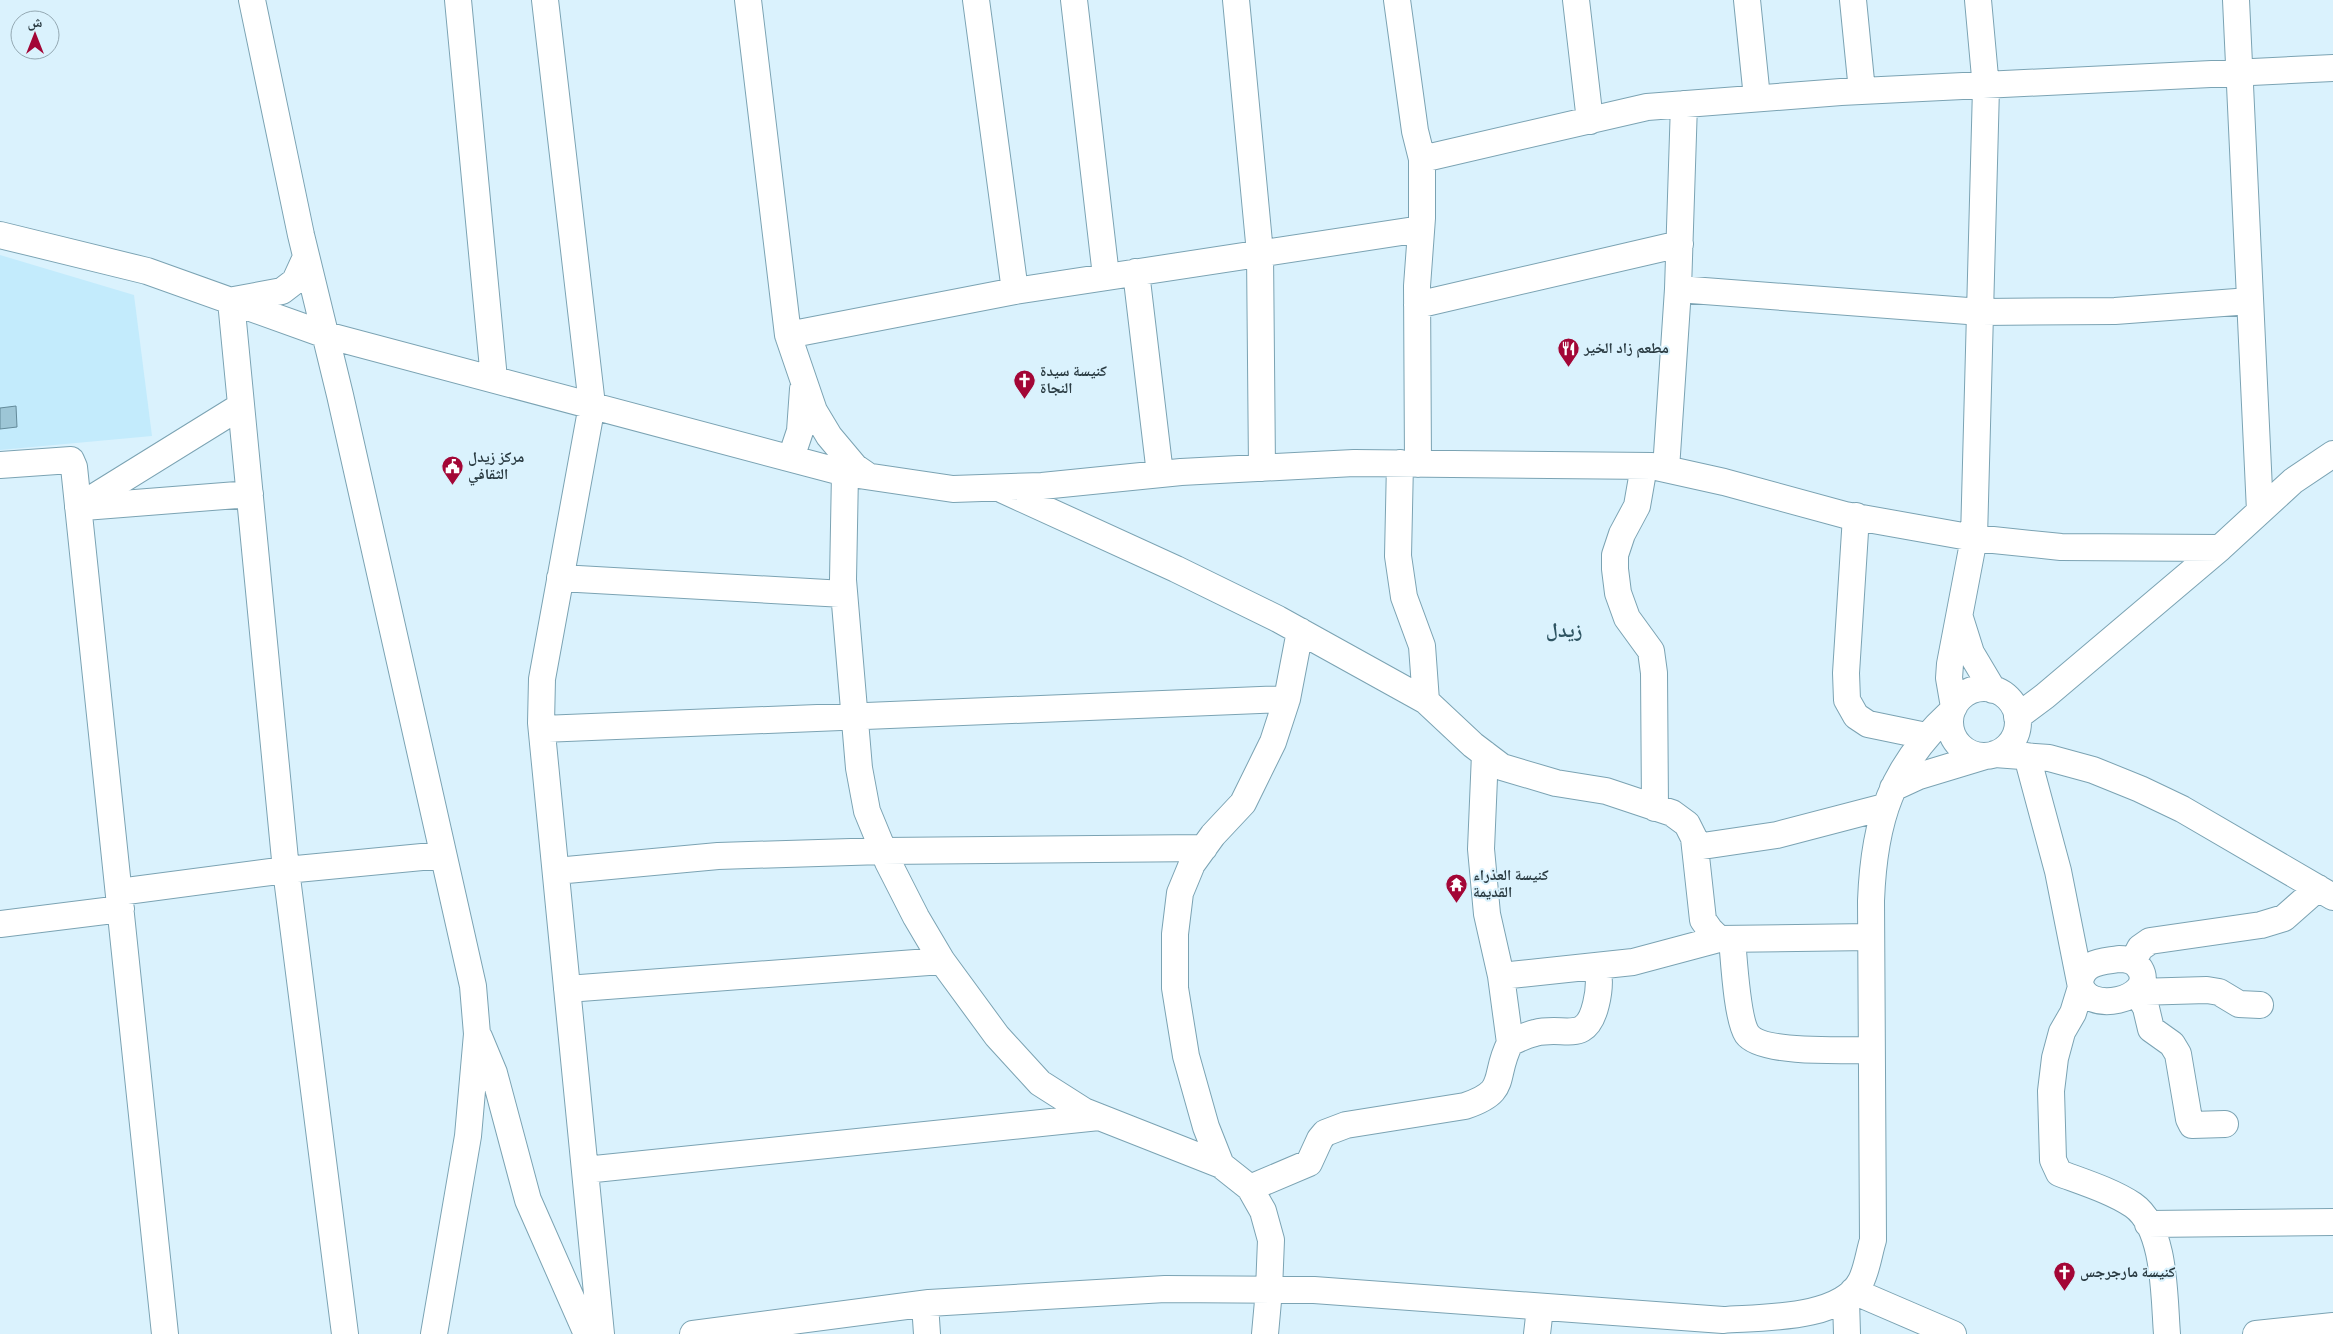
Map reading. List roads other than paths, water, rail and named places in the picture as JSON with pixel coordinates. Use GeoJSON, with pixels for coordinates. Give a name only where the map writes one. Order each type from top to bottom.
{"type":"FeatureCollection","features":[{"type":"Feature","properties":{"kind":"street"},"geometry":{"type":"LineString","coordinates":[[252,0],[306,257],[326,335],[473,986],[477,1034],[468,1136],[434,1334]]}},
{"type":"Feature","properties":{"kind":"street"},"geometry":{"type":"LineString","coordinates":[[458,0],[494,378]]}},
{"type":"Feature","properties":{"kind":"street"},"geometry":{"type":"LineString","coordinates":[[545,0],[592,405],[542,679],[542,729],[602,1334]]}},
{"type":"Feature","properties":{"kind":"street"},"geometry":{"type":"LineString","coordinates":[[748,0],[788,335],[814,410],[829,436],[855,467],[856,475],[844,594],[859,768],[867,811],[883,851],[916,917],[942,961],[997,1036],[1040,1083],[1084,1111],[1221,1165],[1250,1188],[1263,1211],[1271,1240],[1265,1334]]}},
{"type":"Feature","properties":{"kind":"street"},"geometry":{"type":"LineString","coordinates":[[976,0],[1015,291]]}},
{"type":"Feature","properties":{"kind":"street"},"geometry":{"type":"LineString","coordinates":[[1074,0],[1106,276]]}},
{"type":"Feature","properties":{"kind":"street"},"geometry":{"type":"LineString","coordinates":[[1236,0],[1260,252],[1262,468]]}},
{"type":"Feature","properties":{"kind":"street"},"geometry":{"type":"LineString","coordinates":[[1397,0],[1415,131],[1422,159],[1421,229],[1409,464],[1398,556],[1404,597],[1422,646],[1426,701]]}},
{"type":"Feature","properties":{"kind":"street"},"geometry":{"type":"LineString","coordinates":[[1576,0],[1590,121]]}},
{"type":"Feature","properties":{"kind":"street"},"geometry":{"type":"LineString","coordinates":[[1747,0],[1757,98]]}},
{"type":"Feature","properties":{"kind":"street"},"geometry":{"type":"LineString","coordinates":[[1853,0],[1862,91]]}},
{"type":"Feature","properties":{"kind":"street"},"geometry":{"type":"LineString","coordinates":[[1978,0],[1985,84],[1981,312],[1974,538],[1958,614],[1949,678],[1953,709],[1950,728],[1956,742],[1969,753],[2038,757],[2093,770],[2182,808],[2326,893],[2284,918],[2261,925],[2150,941],[2140,948],[2134,962]]}},
{"type":"Feature","properties":{"kind":"street"},"geometry":{"type":"LineString","coordinates":[[2236,0],[2260,511]]}},
{"type":"Feature","properties":{"kind":"street"},"geometry":{"type":"LineString","coordinates":[[1422,159],[1647,108],[1684,104],[1985,84],[2333,68]]}},
{"type":"Feature","properties":{"kind":"street"},"geometry":{"type":"LineString","coordinates":[[1655,808],[1654,673],[1652,651],[1627,618],[1618,593],[1615,555],[1622,534],[1655,468],[1678,289],[1684,104]]}},
{"type":"Feature","properties":{"kind":"street"},"geometry":{"type":"LineString","coordinates":[[788,335],[1015,291],[1260,252],[1421,229]]}},
{"type":"Feature","properties":{"kind":"street"},"geometry":{"type":"LineString","coordinates":[[0,235],[147,271],[326,335],[856,475],[953,489],[1042,486],[1160,474],[1262,468],[1409,464],[1655,468],[1856,516],[1974,538],[2061,546],[2220,548]]}},
{"type":"Feature","properties":{"kind":"street"},"geometry":{"type":"LineString","coordinates":[[1417,304],[1680,244]]}},
{"type":"Feature","properties":{"kind":"street"},"geometry":{"type":"LineString","coordinates":[[231,301],[282,291],[295,281],[306,257]]}},
{"type":"Feature","properties":{"kind":"street"},"geometry":{"type":"LineString","coordinates":[[1136,272],[1160,474]]}},
{"type":"Feature","properties":{"kind":"street"},"geometry":{"type":"LineString","coordinates":[[1678,289],[1981,312],[2114,311],[2250,301]]}},
{"type":"Feature","properties":{"kind":"street"},"geometry":{"type":"LineString","coordinates":[[231,301],[286,870],[345,1334]]}},
{"type":"Feature","properties":{"kind":"street"},"geometry":{"type":"LineString","coordinates":[[791,458],[800,431],[803,378]]}},
{"type":"Feature","properties":{"kind":"street"},"geometry":{"type":"LineString","coordinates":[[78,508],[241,406]]}},
{"type":"Feature","properties":{"kind":"street"},"geometry":{"type":"LineString","coordinates":[[1696,847],[1777,835],[1888,798],[1919,776],[1990,755],[2010,744],[2017,723],[2058,684],[2220,548],[2293,481],[2333,454]]}},
{"type":"Feature","properties":{"kind":"street"},"geometry":{"type":"LineString","coordinates":[[0,465],[71,460],[74,467],[165,1334]]}},
{"type":"Feature","properties":{"kind":"street"},"geometry":{"type":"LineString","coordinates":[[998,487],[1176,569],[1300,632],[1426,701],[1484,754],[1502,766],[1556,783],[1606,791],[1672,813],[1688,824],[1694,838],[1704,920],[1710,930],[1726,939],[1746,1033],[1752,1039],[1777,1048],[1871,1050]]}},
{"type":"Feature","properties":{"kind":"street"},"geometry":{"type":"LineString","coordinates":[[78,508],[250,494]]}},
{"type":"Feature","properties":{"kind":"street"},"geometry":{"type":"LineString","coordinates":[[1856,516],[1846,673],[1847,700],[1856,716],[1868,724],[1926,736]]}},
{"type":"Feature","properties":{"kind":"street"},"geometry":{"type":"LineString","coordinates":[[560,578],[844,594]]}},
{"type":"Feature","properties":{"kind":"street"},"geometry":{"type":"LineString","coordinates":[[1958,614],[1971,654],[1995,690],[2010,702],[2017,723],[2037,749],[2058,870],[2081,984],[2086,995],[2099,1001],[2129,997],[2138,992],[2207,990],[2219,992],[2239,1004],[2260,1005]]}},
{"type":"Feature","properties":{"kind":"street"},"geometry":{"type":"LineString","coordinates":[[1221,1165],[1206,1127],[1186,1056],[1175,988],[1175,934],[1180,893],[1192,864],[1243,803],[1273,742],[1287,699],[1300,632]]}},
{"type":"Feature","properties":{"kind":"street"},"geometry":{"type":"LineString","coordinates":[[693,1334],[925,1304],[1165,1289],[1314,1290],[1540,1308],[1651,1325],[1723,1320],[1749,1326],[1789,1315],[1826,1308],[1850,1295],[1861,1281],[1873,1240],[1872,864],[1877,833],[1888,798],[1913,753],[1926,736],[1953,709],[1958,700],[1970,691],[1978,689],[2018,691],[2058,684]]}},
{"type":"Feature","properties":{"kind":"street"},"geometry":{"type":"LineString","coordinates":[[542,729],[1287,699]]}},
{"type":"Feature","properties":{"kind":"street"},"geometry":{"type":"LineString","coordinates":[[1250,1188],[1309,1163],[1320,1139],[1325,1133],[1346,1125],[1465,1106],[1484,1100],[1497,1087],[1502,1059],[1510,1043],[1501,976],[1487,914],[1481,849],[1484,754]]}},
{"type":"Feature","properties":{"kind":"street"},"geometry":{"type":"LineString","coordinates":[[556,871],[718,856],[883,851],[1204,848]]}},
{"type":"Feature","properties":{"kind":"street"},"geometry":{"type":"LineString","coordinates":[[0,924],[286,870],[444,855]]}},
{"type":"Feature","properties":{"kind":"street"},"geometry":{"type":"LineString","coordinates":[[1501,976],[1632,962],[1726,939],[1871,937]]}},
{"type":"Feature","properties":{"kind":"street"},"geometry":{"type":"LineString","coordinates":[[2167,1334],[2158,1251],[2153,1229],[2134,1206],[2059,1173],[2053,1160],[2050,1091],[2055,1058],[2062,1032],[2073,1013],[2086,968],[2094,963],[2124,959],[2134,962],[2140,969],[2143,978],[2138,992],[2146,1008],[2151,1029],[2172,1044],[2178,1054],[2189,1119],[2192,1125],[2225,1124]]}},
{"type":"Feature","properties":{"kind":"street"},"geometry":{"type":"LineString","coordinates":[[567,989],[942,961]]}},
{"type":"Feature","properties":{"kind":"street"},"geometry":{"type":"LineString","coordinates":[[1510,1043],[1536,1032],[1580,1030],[1588,1026],[1593,1017],[1599,993],[1596,966]]}},
{"type":"Feature","properties":{"kind":"street"},"geometry":{"type":"LineString","coordinates":[[477,1034],[494,1073],[528,1200],[587,1334]]}},
{"type":"Feature","properties":{"kind":"street"},"geometry":{"type":"LineString","coordinates":[[585,1170],[1101,1117]]}},
{"type":"Feature","properties":{"kind":"street"},"geometry":{"type":"LineString","coordinates":[[2148,1224],[2333,1222]]}},
{"type":"Feature","properties":{"kind":"street"},"geometry":{"type":"LineString","coordinates":[[1848,1334],[1850,1295]]}},
{"type":"Feature","properties":{"kind":"street"},"geometry":{"type":"LineString","coordinates":[[1850,1295],[1953,1334]]}},
{"type":"Feature","properties":{"kind":"street"},"geometry":{"type":"LineString","coordinates":[[925,1304],[927,1334]]}},
{"type":"Feature","properties":{"kind":"street"},"geometry":{"type":"LineString","coordinates":[[1537,1334],[1540,1308]]}},
{"type":"Feature","properties":{"kind":"street"},"geometry":{"type":"LineString","coordinates":[[2256,1334],[2333,1326]]}},
{"type":"Feature","properties":{"kind":"place","name":"مطعم زاد الخير"},"geometry":{"type":"Point","coordinates":[1568,367]}},
{"type":"Feature","properties":{"kind":"place","name":"كنيسة سيدة النجاة"},"geometry":{"type":"Point","coordinates":[1024,399]}},
{"type":"Feature","properties":{"kind":"place","name":"مركز زيدل الثقافي"},"geometry":{"type":"Point","coordinates":[452,485]}},
{"type":"Feature","properties":{"kind":"place","name":"كنيسة العذراء القديمة"},"geometry":{"type":"Point","coordinates":[1457,903]}},
{"type":"Feature","properties":{"kind":"place","name":"كنيسة مارجرجس"},"geometry":{"type":"Point","coordinates":[2064,1291]}},
{"type":"Feature","properties":{"kind":"district","name":"زيدل"},"geometry":{"type":"Point","coordinates":[1564,630]}}]}
